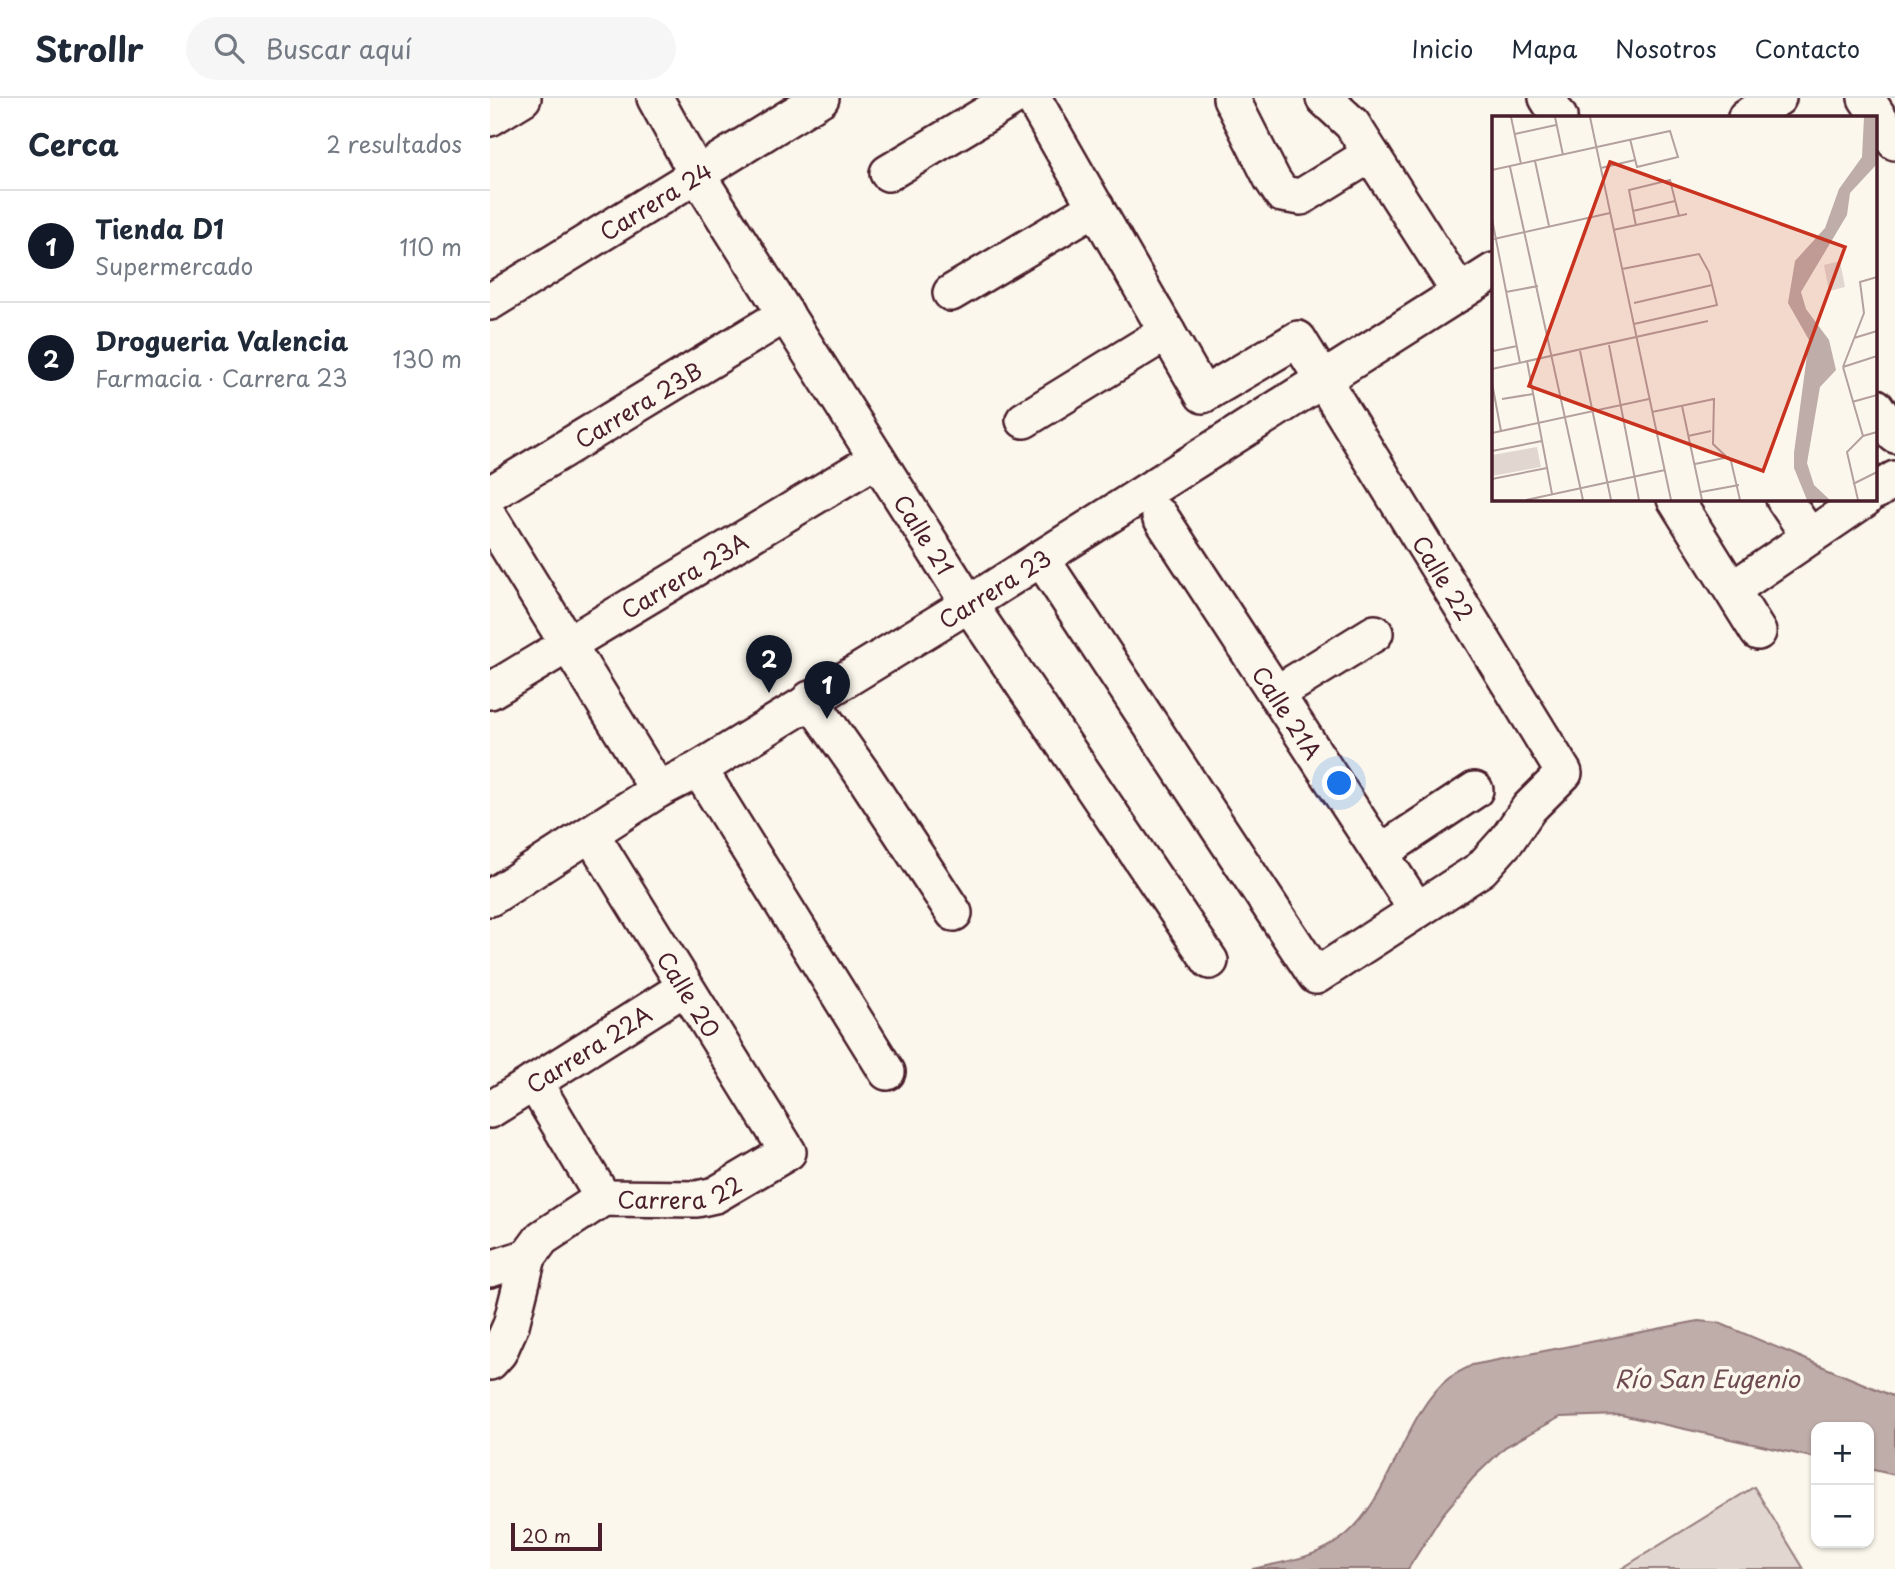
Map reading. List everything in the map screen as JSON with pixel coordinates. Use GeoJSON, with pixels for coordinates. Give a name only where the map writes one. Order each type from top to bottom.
{"type":"FeatureCollection","features":[{"type":"Feature","properties":{"kind":"street"},"geometry":{"type":"LineString","coordinates":[[490,118],[523,98]]}},
{"type":"Feature","properties":{"kind":"street","name":"Calle 21"},"geometry":{"type":"LineString","coordinates":[[655,98],[698,176],[969,604],[1210,961]]}},
{"type":"Feature","properties":{"kind":"street","name":"Carrera 24"},"geometry":{"type":"LineString","coordinates":[[490,302],[821,98]]}},
{"type":"Feature","properties":{"kind":"street"},"geometry":{"type":"LineString","coordinates":[[888,173],[1013,98]]}},
{"type":"Feature","properties":{"kind":"street"},"geometry":{"type":"LineString","coordinates":[[1024,420],[1167,332],[1033,98]]}},
{"type":"Feature","properties":{"kind":"street"},"geometry":{"type":"LineString","coordinates":[[1231,98],[1282,194],[1301,197],[1371,154]]}},
{"type":"Feature","properties":{"kind":"street"},"geometry":{"type":"LineString","coordinates":[[1324,98],[1352,124],[1460,293]]}},
{"type":"Feature","properties":{"kind":"street"},"geometry":{"type":"LineString","coordinates":[[1547,98],[1558,116]]}},
{"type":"Feature","properties":{"kind":"street"},"geometry":{"type":"LineString","coordinates":[[1748,116],[1778,98]]}},
{"type":"Feature","properties":{"kind":"street"},"geometry":{"type":"LineString","coordinates":[[1866,98],[1878,116]]}},
{"type":"Feature","properties":{"kind":"street"},"geometry":{"type":"LineString","coordinates":[[1878,116],[1895,142]]}},
{"type":"Feature","properties":{"kind":"street"},"geometry":{"type":"LineString","coordinates":[[951,293],[1096,207]]}},
{"type":"Feature","properties":{"kind":"street","name":"Carrera 23"},"geometry":{"type":"LineString","coordinates":[[490,898],[658,790],[699,769],[969,604],[1492,272]]}},
{"type":"Feature","properties":{"kind":"street","name":"Carrera 23B"},"geometry":{"type":"LineString","coordinates":[[490,494],[786,314]]}},
{"type":"Feature","properties":{"kind":"street","name":"Calle 22"},"geometry":{"type":"LineString","coordinates":[[1167,332],[1203,395],[1298,339],[1321,381],[1564,773],[1529,808],[1507,840],[1481,869],[1417,910]]}},
{"type":"Feature","properties":{"kind":"street"},"geometry":{"type":"LineString","coordinates":[[1878,410],[1895,435]]}},
{"type":"Feature","properties":{"kind":"street","name":"Carrera 23A"},"geometry":{"type":"LineString","coordinates":[[490,691],[877,459]]}},
{"type":"Feature","properties":{"kind":"street"},"geometry":{"type":"LineString","coordinates":[[1878,490],[1895,479]]}},
{"type":"Feature","properties":{"kind":"street"},"geometry":{"type":"LineString","coordinates":[[1676,500],[1758,632]]}},
{"type":"Feature","properties":{"kind":"street"},"geometry":{"type":"LineString","coordinates":[[1785,500],[1809,536]]}},
{"type":"Feature","properties":{"kind":"street"},"geometry":{"type":"LineString","coordinates":[[1732,589],[1863,500]]}},
{"type":"Feature","properties":{"kind":"street","name":"Calle 21A"},"geometry":{"type":"LineString","coordinates":[[1160,516],[1417,910]]}},
{"type":"Feature","properties":{"kind":"street"},"geometry":{"type":"LineString","coordinates":[[490,518],[658,790]]}},
{"type":"Feature","properties":{"kind":"street"},"geometry":{"type":"LineString","coordinates":[[1041,558],[1316,976],[1417,910]]}},
{"type":"Feature","properties":{"kind":"street"},"geometry":{"type":"LineString","coordinates":[[1276,694],[1376,633]]}},
{"type":"Feature","properties":{"kind":"street"},"geometry":{"type":"LineString","coordinates":[[810,699],[954,913]]}},
{"type":"Feature","properties":{"kind":"street"},"geometry":{"type":"LineString","coordinates":[[699,769],[887,1072]]}},
{"type":"Feature","properties":{"kind":"street"},"geometry":{"type":"LineString","coordinates":[[1380,853],[1475,790]]}},
{"type":"Feature","properties":{"kind":"street","name":"Calle 20"},"geometry":{"type":"LineString","coordinates":[[591,834],[788,1152]]}},
{"type":"Feature","properties":{"kind":"street","name":"Carrera 22A"},"geometry":{"type":"LineString","coordinates":[[490,1110],[684,988]]}},
{"type":"Feature","properties":{"kind":"street"},"geometry":{"type":"LineString","coordinates":[[534,1082],[603,1198]]}},
{"type":"Feature","properties":{"kind":"street","name":"Carrera 22"},"geometry":{"type":"LineString","coordinates":[[493,1350],[511,1325],[528,1257],[542,1238],[603,1198],[697,1199],[715,1195],[788,1152]]}},
{"type":"Feature","properties":{"kind":"street"},"geometry":{"type":"LineString","coordinates":[[490,1269],[528,1257]]}},
{"type":"Feature","properties":{"kind":"shaded area"},"geometry":{"type":"Polygon","coordinates":[[[1754,1487],[1804,1569],[1621,1569],[1754,1487]]]}},
{"type":"Feature","properties":{"kind":"water","name":"Río San Eugenio"},"geometry":{"type":"Polygon","coordinates":[[[1698,1321],[1719,1323],[1895,1397],[1895,1475],[1874,1470],[1874,1422],[1811,1422],[1811,1457],[1621,1415],[1560,1417],[1505,1447],[1473,1478],[1442,1515],[1408,1569],[1252,1569],[1310,1555],[1342,1538],[1359,1522],[1373,1502],[1419,1413],[1433,1394],[1449,1378],[1472,1365],[1698,1321]]]}},
{"type":"Feature","properties":{"kind":"place","name":"Drogueria Valencia"},"geometry":{"type":"Point","coordinates":[769,693]}},
{"type":"Feature","properties":{"kind":"place","name":"Tienda D1"},"geometry":{"type":"Point","coordinates":[827,719]}}]}
